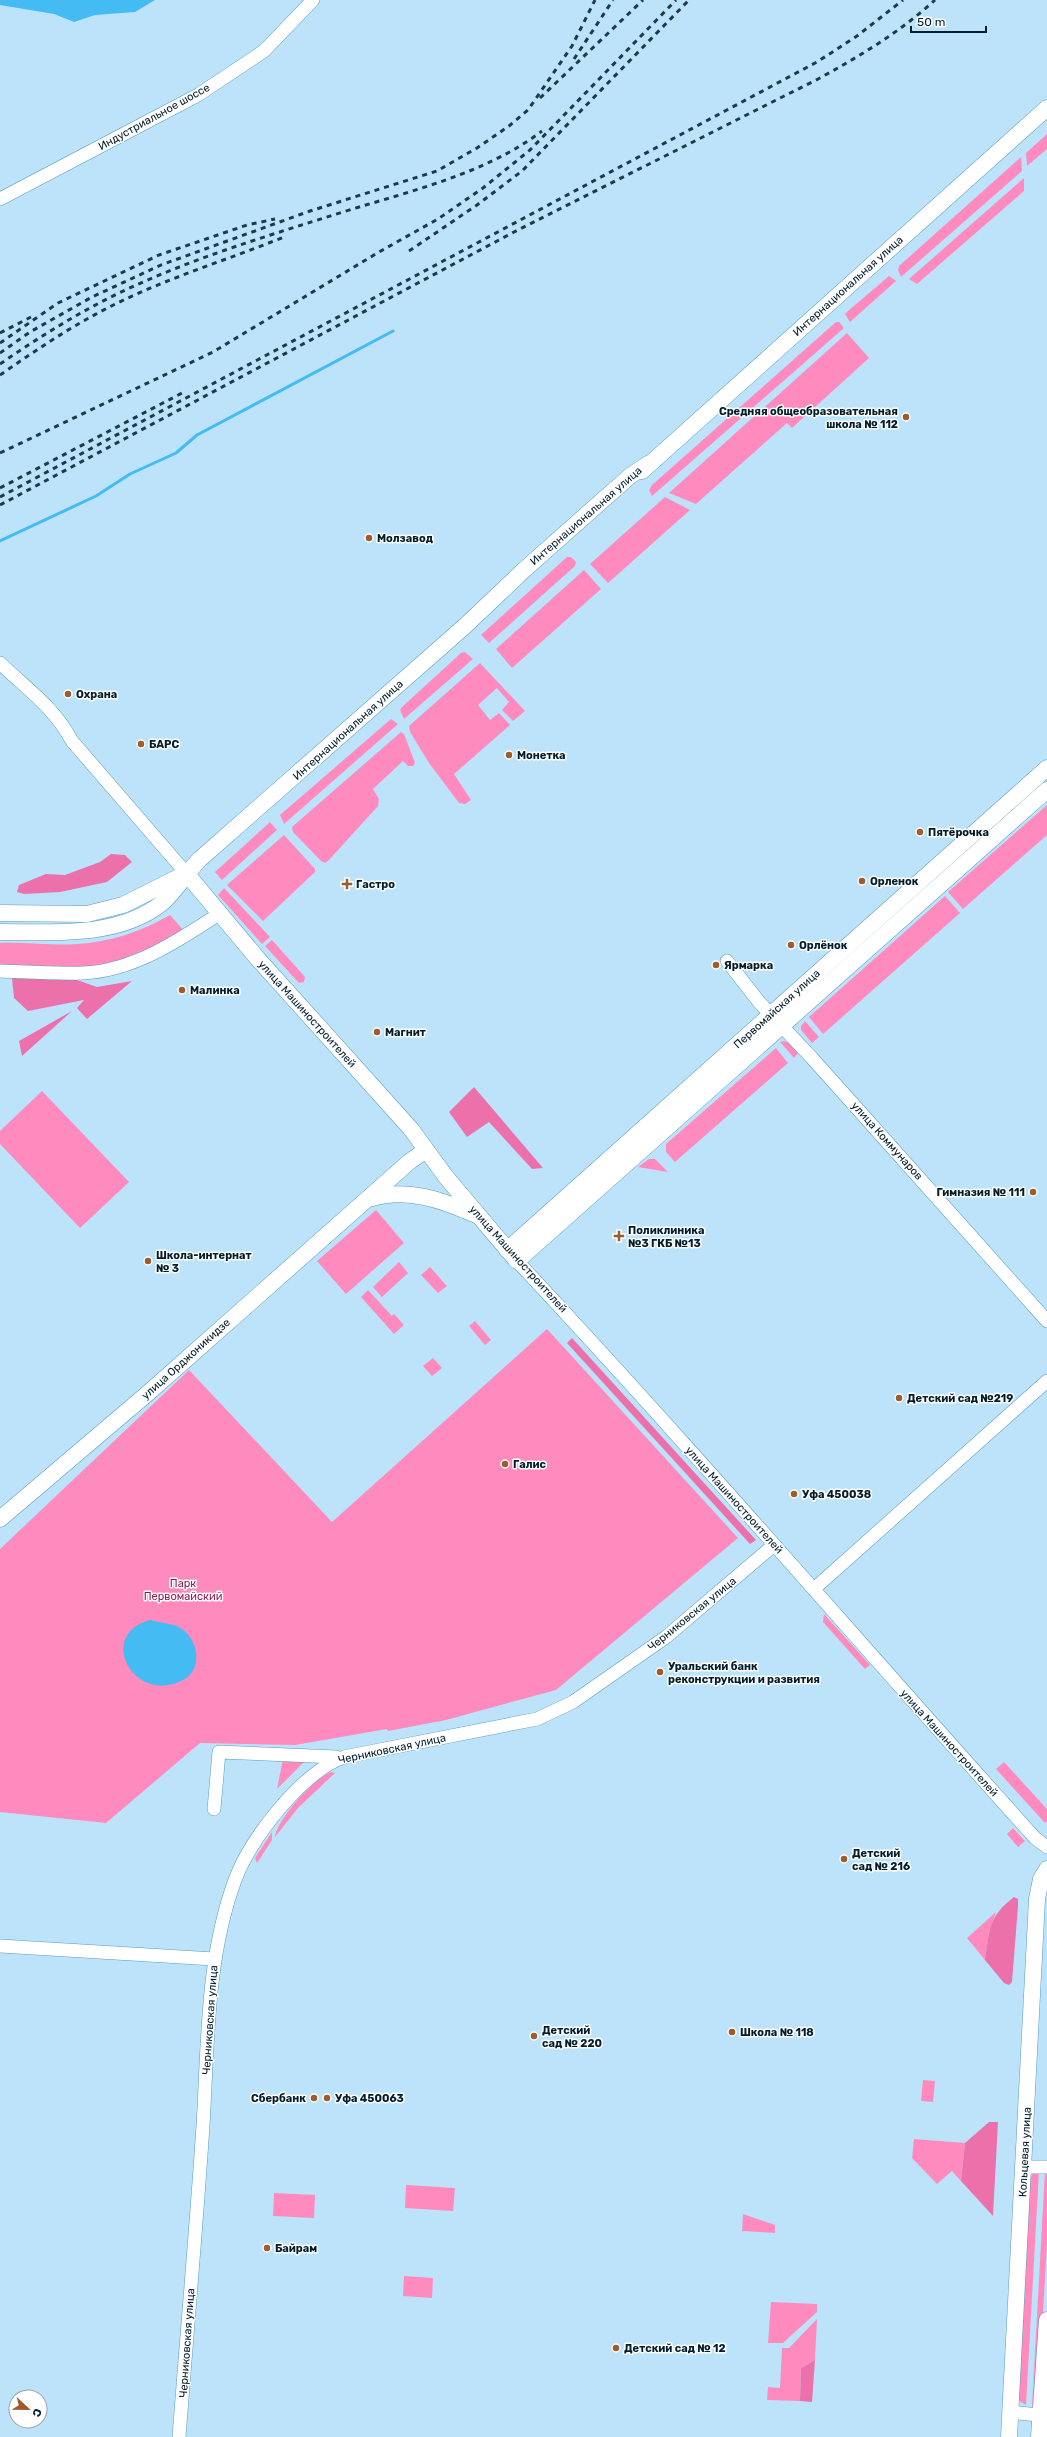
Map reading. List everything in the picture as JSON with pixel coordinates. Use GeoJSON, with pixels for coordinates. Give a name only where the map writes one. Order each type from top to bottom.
{"type":"FeatureCollection","features":[{"type":"Feature","properties":{"kind":"main road","name":"Интернациональная улица"},"geometry":{"type":"LineString","coordinates":[[0,932],[90,930],[129,921],[162,903],[186,874],[1047,108]]}},
{"type":"Feature","properties":{"kind":"main road","name":"Первомайская улица"},"geometry":{"type":"LineString","coordinates":[[512,1255],[776,1020],[1047,768]]}},
{"type":"Feature","properties":{"kind":"main road","name":"Первомайская улица"},"geometry":{"type":"LineString","coordinates":[[776,1020],[1047,790]]}},
{"type":"Feature","properties":{"kind":"main road","name":"Интернациональная улица"},"geometry":{"type":"LineString","coordinates":[[0,913],[87,914],[123,905],[186,874]]}},
{"type":"Feature","properties":{"kind":"main road","name":"улица Машиностроителей"},"geometry":{"type":"LineString","coordinates":[[186,874],[218,914],[411,1129],[479,1217],[512,1255]]}},
{"type":"Feature","properties":{"kind":"main road","name":"улица Орджоникидзе"},"geometry":{"type":"LineString","coordinates":[[2,1512],[147,1394],[409,1162],[426,1150]]}},
{"type":"Feature","properties":{"kind":"main road","name":"улица Орджоникидзе"},"geometry":{"type":"LineString","coordinates":[[370,1198],[389,1193],[423,1195],[448,1203],[479,1217]]}},
{"type":"Feature","properties":{"kind":"main road","name":"Кольцевая улица"},"geometry":{"type":"LineString","coordinates":[[1009,2437],[1037,1898],[1041,1879],[1047,1869]]}},
{"type":"Feature","properties":{"kind":"main road"},"geometry":{"type":"LineString","coordinates":[[1039,2437],[1043,2416],[1047,2320]]}},
{"type":"Feature","properties":{"kind":"street","name":"Индустриальное шоссе"},"geometry":{"type":"LineString","coordinates":[[0,200],[198,95],[264,51],[313,0]]}},
{"type":"Feature","properties":{"kind":"street","name":"улица Машиностроителей"},"geometry":{"type":"LineString","coordinates":[[0,663],[42,699],[62,722],[72,741],[186,874]]}},
{"type":"Feature","properties":{"kind":"street"},"geometry":{"type":"LineString","coordinates":[[0,971],[84,973],[117,967],[154,953],[218,914]]}},
{"type":"Feature","properties":{"kind":"street","name":"улица Коммунаров"},"geometry":{"type":"LineString","coordinates":[[728,961],[776,1020],[1047,1321]]}},
{"type":"Feature","properties":{"kind":"street","name":"улица Машиностроителей"},"geometry":{"type":"LineString","coordinates":[[512,1255],[774,1545],[815,1588],[962,1757],[1035,1838],[1047,1847]]}},
{"type":"Feature","properties":{"kind":"street"},"geometry":{"type":"LineString","coordinates":[[815,1588],[1047,1381]]}},
{"type":"Feature","properties":{"kind":"street","name":"Черниковская улица"},"geometry":{"type":"LineString","coordinates":[[179,2437],[214,1958],[236,1879],[252,1848],[285,1800],[305,1781],[329,1763],[344,1757],[536,1718],[573,1702],[666,1637],[774,1545]]}},
{"type":"Feature","properties":{"kind":"street"},"geometry":{"type":"LineString","coordinates":[[214,1809],[219,1752],[344,1757]]}},
{"type":"Feature","properties":{"kind":"street"},"geometry":{"type":"LineString","coordinates":[[0,1946],[214,1958]]}},
{"type":"Feature","properties":{"kind":"street"},"geometry":{"type":"LineString","coordinates":[[1024,2167],[1047,2167]]}},
{"type":"Feature","properties":{"kind":"street"},"geometry":{"type":"LineString","coordinates":[[1010,2412],[1043,2416]]}},
{"type":"Feature","properties":{"kind":"green space"},"geometry":{"type":"Polygon","coordinates":[[[1047,134],[1047,149],[1027,166],[1026,153],[1047,134]]]}},
{"type":"Feature","properties":{"kind":"green space"},"geometry":{"type":"Polygon","coordinates":[[[1021,157],[1022,171],[901,277],[898,270],[899,266],[1021,157]]]}},
{"type":"Feature","properties":{"kind":"green space"},"geometry":{"type":"Polygon","coordinates":[[[1024,178],[1024,191],[917,284],[909,279],[1024,178]]]}},
{"type":"Feature","properties":{"kind":"green space"},"geometry":{"type":"Polygon","coordinates":[[[889,276],[896,281],[850,322],[845,314],[889,276]]]}},
{"type":"Feature","properties":{"kind":"green space"},"geometry":{"type":"Polygon","coordinates":[[[836,322],[839,322],[844,328],[652,496],[649,490],[652,485],[836,322]]]}},
{"type":"Feature","properties":{"kind":"green space"},"geometry":{"type":"Polygon","coordinates":[[[847,333],[869,358],[792,428],[787,423],[696,504],[669,493],[847,333]]]}},
{"type":"Feature","properties":{"kind":"green space"},"geometry":{"type":"Polygon","coordinates":[[[665,497],[690,510],[608,583],[590,564],[665,497]]]}},
{"type":"Feature","properties":{"kind":"green space"},"geometry":{"type":"Polygon","coordinates":[[[567,557],[571,557],[576,562],[575,566],[489,643],[481,635],[567,557]]]}},
{"type":"Feature","properties":{"kind":"green space"},"geometry":{"type":"Polygon","coordinates":[[[584,570],[601,589],[512,668],[496,649],[584,570]]]}},
{"type":"Feature","properties":{"kind":"green space"},"geometry":{"type":"Polygon","coordinates":[[[465,652],[473,659],[404,719],[400,710],[402,707],[461,653],[465,652]]]}},
{"type":"Feature","properties":{"kind":"green space"},"geometry":{"type":"Polygon","coordinates":[[[480,663],[525,711],[513,721],[502,710],[509,702],[497,688],[478,705],[490,720],[499,713],[510,725],[454,774],[471,800],[465,804],[459,803],[429,763],[410,732],[409,726],[480,663]]]}},
{"type":"Feature","properties":{"kind":"green space"},"geometry":{"type":"Polygon","coordinates":[[[391,719],[398,724],[284,824],[280,815],[391,719]]]}},
{"type":"Feature","properties":{"kind":"green space"},"geometry":{"type":"Polygon","coordinates":[[[401,732],[404,734],[415,763],[413,766],[408,766],[403,761],[373,789],[379,799],[378,806],[329,860],[325,863],[321,861],[293,832],[292,827],[401,732]]]}},
{"type":"Feature","properties":{"kind":"green space"},"geometry":{"type":"Polygon","coordinates":[[[1047,805],[1047,835],[963,909],[948,892],[1047,805]]]}},
{"type":"Feature","properties":{"kind":"green space"},"geometry":{"type":"Polygon","coordinates":[[[270,822],[277,830],[222,880],[215,872],[270,822]]]}},
{"type":"Feature","properties":{"kind":"green space"},"geometry":{"type":"Polygon","coordinates":[[[284,835],[315,869],[315,872],[263,921],[227,885],[284,835]]]}},
{"type":"Feature","properties":{"kind":"green space"},"geometry":{"type":"Polygon","coordinates":[[[224,888],[270,937],[262,944],[218,895],[224,888]]]}},
{"type":"Feature","properties":{"kind":"green space"},"geometry":{"type":"Polygon","coordinates":[[[945,896],[960,913],[823,1034],[809,1017],[945,896]]]}},
{"type":"Feature","properties":{"kind":"green space"},"geometry":{"type":"Polygon","coordinates":[[[170,915],[184,931],[136,957],[95,967],[0,968],[0,943],[89,943],[125,935],[170,915]]]}},
{"type":"Feature","properties":{"kind":"green space"},"geometry":{"type":"Polygon","coordinates":[[[272,940],[305,977],[304,982],[299,983],[265,946],[272,940]]]}},
{"type":"Feature","properties":{"kind":"green space"},"geometry":{"type":"Polygon","coordinates":[[[805,1021],[819,1037],[812,1043],[801,1030],[801,1026],[805,1021]]]}},
{"type":"Feature","properties":{"kind":"green space"},"geometry":{"type":"Polygon","coordinates":[[[784,1041],[789,1043],[798,1053],[794,1058],[780,1042],[784,1041]]]}},
{"type":"Feature","properties":{"kind":"green space"},"geometry":{"type":"Polygon","coordinates":[[[776,1048],[788,1063],[675,1162],[666,1152],[666,1144],[776,1048]]]}},
{"type":"Feature","properties":{"kind":"green space"},"geometry":{"type":"Polygon","coordinates":[[[42,1091],[129,1182],[80,1228],[0,1144],[0,1131],[42,1091]]]}},
{"type":"Feature","properties":{"kind":"green space"},"geometry":{"type":"Polygon","coordinates":[[[649,1159],[655,1159],[668,1172],[638,1167],[649,1159]]]}},
{"type":"Feature","properties":{"kind":"green space"},"geometry":{"type":"Polygon","coordinates":[[[376,1210],[404,1243],[346,1294],[317,1261],[376,1210]]]}},
{"type":"Feature","properties":{"kind":"green space"},"geometry":{"type":"Polygon","coordinates":[[[399,1262],[408,1273],[382,1297],[373,1287],[399,1262]]]}},
{"type":"Feature","properties":{"kind":"green space"},"geometry":{"type":"Polygon","coordinates":[[[430,1267],[447,1286],[438,1293],[421,1275],[430,1267]]]}},
{"type":"Feature","properties":{"kind":"green space"},"geometry":{"type":"Polygon","coordinates":[[[368,1290],[392,1316],[394,1314],[404,1325],[394,1334],[361,1297],[368,1290]]]}},
{"type":"Feature","properties":{"kind":"green space"},"geometry":{"type":"Polygon","coordinates":[[[475,1321],[491,1340],[485,1345],[469,1326],[475,1321]]]}},
{"type":"Feature","properties":{"kind":"green space","name":"Парк Первомайский"},"geometry":{"type":"Polygon","coordinates":[[[547,1329],[738,1538],[556,1690],[446,1720],[388,1731],[387,1729],[295,1745],[200,1743],[106,1823],[0,1812],[0,1549],[189,1370],[332,1522],[547,1329]]]}},
{"type":"Feature","properties":{"kind":"green space"},"geometry":{"type":"Polygon","coordinates":[[[433,1358],[442,1368],[432,1376],[423,1366],[433,1358]]]}},
{"type":"Feature","properties":{"kind":"green space"},"geometry":{"type":"Polygon","coordinates":[[[824,1614],[870,1665],[865,1669],[823,1622],[824,1614]]]}},
{"type":"Feature","properties":{"kind":"green space"},"geometry":{"type":"Polygon","coordinates":[[[283,1759],[307,1759],[277,1789],[283,1759]]]}},
{"type":"Feature","properties":{"kind":"green space"},"geometry":{"type":"Polygon","coordinates":[[[1004,1762],[1047,1809],[1047,1821],[1045,1823],[996,1769],[1004,1762]]]}},
{"type":"Feature","properties":{"kind":"green space"},"geometry":{"type":"Polygon","coordinates":[[[332,1772],[335,1773],[298,1808],[275,1837],[277,1830],[289,1810],[316,1782],[332,1772]]]}},
{"type":"Feature","properties":{"kind":"green space"},"geometry":{"type":"Polygon","coordinates":[[[1013,1828],[1025,1841],[1018,1847],[1007,1834],[1013,1828]]]}},
{"type":"Feature","properties":{"kind":"green space"},"geometry":{"type":"Polygon","coordinates":[[[272,1832],[272,1840],[257,1863],[255,1858],[272,1832]]]}},
{"type":"Feature","properties":{"kind":"green space"},"geometry":{"type":"Polygon","coordinates":[[[996,1912],[989,1933],[985,1960],[967,1938],[996,1912]]]}},
{"type":"Feature","properties":{"kind":"green space"},"geometry":{"type":"Polygon","coordinates":[[[923,2080],[935,2081],[933,2102],[921,2101],[923,2080]]]}},
{"type":"Feature","properties":{"kind":"green space"},"geometry":{"type":"Polygon","coordinates":[[[914,2139],[965,2143],[961,2181],[952,2171],[937,2184],[912,2158],[914,2139]]]}},
{"type":"Feature","properties":{"kind":"green space"},"geometry":{"type":"Polygon","coordinates":[[[1034,2171],[1039,2171],[1026,2405],[1018,2400],[1030,2179],[1034,2171]]]}},
{"type":"Feature","properties":{"kind":"green space"},"geometry":{"type":"Polygon","coordinates":[[[1045,2171],[1047,2172],[1047,2243],[1038,2400],[1032,2406],[1045,2171]]]}},
{"type":"Feature","properties":{"kind":"green space"},"geometry":{"type":"Polygon","coordinates":[[[406,2185],[455,2188],[453,2211],[405,2208],[406,2185]]]}},
{"type":"Feature","properties":{"kind":"green space"},"geometry":{"type":"Polygon","coordinates":[[[274,2193],[315,2195],[314,2218],[273,2216],[274,2193]]]}},
{"type":"Feature","properties":{"kind":"green space"},"geometry":{"type":"Polygon","coordinates":[[[743,2214],[775,2225],[775,2233],[742,2231],[743,2214]]]}},
{"type":"Feature","properties":{"kind":"green space"},"geometry":{"type":"Polygon","coordinates":[[[404,2276],[433,2278],[432,2298],[403,2296],[404,2276]]]}},
{"type":"Feature","properties":{"kind":"green space"},"geometry":{"type":"Polygon","coordinates":[[[771,2302],[817,2304],[817,2312],[783,2343],[768,2343],[771,2302]]]}},
{"type":"Feature","properties":{"kind":"green space"},"geometry":{"type":"Polygon","coordinates":[[[817,2319],[815,2360],[801,2368],[800,2401],[767,2400],[768,2387],[780,2388],[782,2348],[789,2348],[817,2319]]]}},
{"type":"Feature","properties":{"kind":"shaded area"},"geometry":{"type":"Polygon","coordinates":[[[111,854],[125,855],[132,862],[107,882],[60,892],[24,894],[17,892],[19,885],[46,874],[65,875],[100,862],[111,854]]]}},
{"type":"Feature","properties":{"kind":"shaded area"},"geometry":{"type":"Polygon","coordinates":[[[22,975],[40,976],[48,980],[74,979],[97,987],[132,981],[87,1019],[77,1008],[84,1000],[28,1011],[14,998],[12,978],[22,975]]]}},
{"type":"Feature","properties":{"kind":"shaded area"},"geometry":{"type":"Polygon","coordinates":[[[72,1011],[22,1056],[19,1041],[72,1011]]]}},
{"type":"Feature","properties":{"kind":"shaded area"},"geometry":{"type":"Polygon","coordinates":[[[474,1087],[543,1168],[532,1169],[489,1122],[467,1137],[449,1112],[474,1087]]]}},
{"type":"Feature","properties":{"kind":"shaded area"},"geometry":{"type":"Polygon","coordinates":[[[572,1338],[756,1540],[750,1544],[567,1343],[572,1338]]]}},
{"type":"Feature","properties":{"kind":"shaded area"},"geometry":{"type":"Polygon","coordinates":[[[1014,1897],[1018,1899],[1018,1906],[1012,1982],[1009,1985],[1004,1983],[985,1960],[992,1924],[999,1911],[1014,1897]]]}},
{"type":"Feature","properties":{"kind":"shaded area"},"geometry":{"type":"Polygon","coordinates":[[[989,2122],[998,2122],[993,2216],[961,2181],[965,2143],[989,2122]]]}},
{"type":"Feature","properties":{"kind":"shaded area"},"geometry":{"type":"Polygon","coordinates":[[[815,2360],[812,2402],[800,2401],[801,2368],[815,2360]]]}},
{"type":"Feature","properties":{"kind":"water"},"geometry":{"type":"Polygon","coordinates":[[[0,0],[155,0],[135,12],[95,15],[74,22],[54,14],[0,5],[0,0]]]}},
{"type":"Feature","properties":{"kind":"water"},"geometry":{"type":"Polygon","coordinates":[[[150,1620],[179,1627],[188,1634],[192,1641],[195,1648],[196,1663],[194,1670],[183,1680],[166,1686],[150,1684],[137,1676],[128,1665],[124,1652],[125,1639],[134,1628],[150,1620]]]}},
{"type":"Feature","properties":{"kind":"waterway"},"geometry":{"type":"LineString","coordinates":[[0,541],[96,496],[130,474],[176,453],[197,435],[393,331]]}},
{"type":"Feature","properties":{"kind":"railway"},"geometry":{"type":"LineString","coordinates":[[0,353],[30,332],[92,297],[161,265],[310,211],[437,171],[477,148],[509,126],[528,110],[572,46],[595,0]]}},
{"type":"Feature","properties":{"kind":"railway"},"geometry":{"type":"LineString","coordinates":[[574,59],[613,0]]}},
{"type":"Feature","properties":{"kind":"railway"},"geometry":{"type":"LineString","coordinates":[[540,98],[643,0]]}},
{"type":"Feature","properties":{"kind":"railway"},"geometry":{"type":"LineString","coordinates":[[0,453],[213,352],[379,252],[438,219],[483,188],[530,150],[676,0]]}},
{"type":"Feature","properties":{"kind":"railway"},"geometry":{"type":"LineString","coordinates":[[409,251],[477,205],[522,171],[689,0]]}},
{"type":"Feature","properties":{"kind":"railway"},"geometry":{"type":"LineString","coordinates":[[0,497],[817,62],[857,36],[903,0]]}},
{"type":"Feature","properties":{"kind":"railway"},"geometry":{"type":"LineString","coordinates":[[0,505],[514,232],[818,79],[894,33],[935,0]]}},
{"type":"Feature","properties":{"kind":"railway"},"geometry":{"type":"LineString","coordinates":[[0,364],[72,318],[142,282],[245,243],[465,173],[518,147],[542,131]]}},
{"type":"Feature","properties":{"kind":"railway"},"geometry":{"type":"LineString","coordinates":[[0,343],[58,303],[159,255],[247,225],[275,219]]}},
{"type":"Feature","properties":{"kind":"railway"},"geometry":{"type":"LineString","coordinates":[[0,375],[73,327],[120,302],[166,281],[284,237]]}},
{"type":"Feature","properties":{"kind":"railway"},"geometry":{"type":"LineString","coordinates":[[0,333],[31,317]]}},
{"type":"Feature","properties":{"kind":"railway"},"geometry":{"type":"LineString","coordinates":[[0,488],[184,392]]}},
{"type":"Feature","properties":{"kind":"place","name":"Средняя общеобразовательная школа № 112"},"geometry":{"type":"Point","coordinates":[906,417]}},
{"type":"Feature","properties":{"kind":"place","name":"Молзавод"},"geometry":{"type":"Point","coordinates":[369,538]}},
{"type":"Feature","properties":{"kind":"place","name":"Охрана"},"geometry":{"type":"Point","coordinates":[68,694]}},
{"type":"Feature","properties":{"kind":"place","name":"БАРС"},"geometry":{"type":"Point","coordinates":[141,744]}},
{"type":"Feature","properties":{"kind":"place","name":"Монетка"},"geometry":{"type":"Point","coordinates":[509,755]}},
{"type":"Feature","properties":{"kind":"place","name":"Пятёрочка"},"geometry":{"type":"Point","coordinates":[920,832]}},
{"type":"Feature","properties":{"kind":"place","name":"Орленок"},"geometry":{"type":"Point","coordinates":[862,881]}},
{"type":"Feature","properties":{"kind":"place","name":"Гастро"},"geometry":{"type":"Point","coordinates":[347,884]}},
{"type":"Feature","properties":{"kind":"place","name":"Орлёнок"},"geometry":{"type":"Point","coordinates":[791,945]}},
{"type":"Feature","properties":{"kind":"place","name":"Ярмарка"},"geometry":{"type":"Point","coordinates":[716,965]}},
{"type":"Feature","properties":{"kind":"place","name":"Малинка"},"geometry":{"type":"Point","coordinates":[182,990]}},
{"type":"Feature","properties":{"kind":"place","name":"Магнит"},"geometry":{"type":"Point","coordinates":[377,1032]}},
{"type":"Feature","properties":{"kind":"place","name":"Гимназия № 111"},"geometry":{"type":"Point","coordinates":[1033,1192]}},
{"type":"Feature","properties":{"kind":"place","name":"Поликлиника №3 ГКБ №13"},"geometry":{"type":"Point","coordinates":[619,1236]}},
{"type":"Feature","properties":{"kind":"place","name":"Школа-интернат № 3"},"geometry":{"type":"Point","coordinates":[148,1261]}},
{"type":"Feature","properties":{"kind":"place","name":"Детский сад №219"},"geometry":{"type":"Point","coordinates":[899,1398]}},
{"type":"Feature","properties":{"kind":"place","name":"Галис"},"geometry":{"type":"Point","coordinates":[505,1464]}},
{"type":"Feature","properties":{"kind":"place","name":"Уфа 450038"},"geometry":{"type":"Point","coordinates":[794,1494]}},
{"type":"Feature","properties":{"kind":"place","name":"Уральский банк реконструкции и развития"},"geometry":{"type":"Point","coordinates":[660,1672]}},
{"type":"Feature","properties":{"kind":"place","name":"Детский сад № 216"},"geometry":{"type":"Point","coordinates":[844,1859]}},
{"type":"Feature","properties":{"kind":"place","name":"Школа № 118"},"geometry":{"type":"Point","coordinates":[732,2032]}},
{"type":"Feature","properties":{"kind":"place","name":"Детский сад № 220"},"geometry":{"type":"Point","coordinates":[534,2036]}},
{"type":"Feature","properties":{"kind":"place","name":"Сбербанк"},"geometry":{"type":"Point","coordinates":[314,2098]}},
{"type":"Feature","properties":{"kind":"place","name":"Уфа 450063"},"geometry":{"type":"Point","coordinates":[327,2098]}},
{"type":"Feature","properties":{"kind":"place","name":"Байрам"},"geometry":{"type":"Point","coordinates":[267,2248]}},
{"type":"Feature","properties":{"kind":"place","name":"Детский сад № 12"},"geometry":{"type":"Point","coordinates":[616,2348]}}]}
